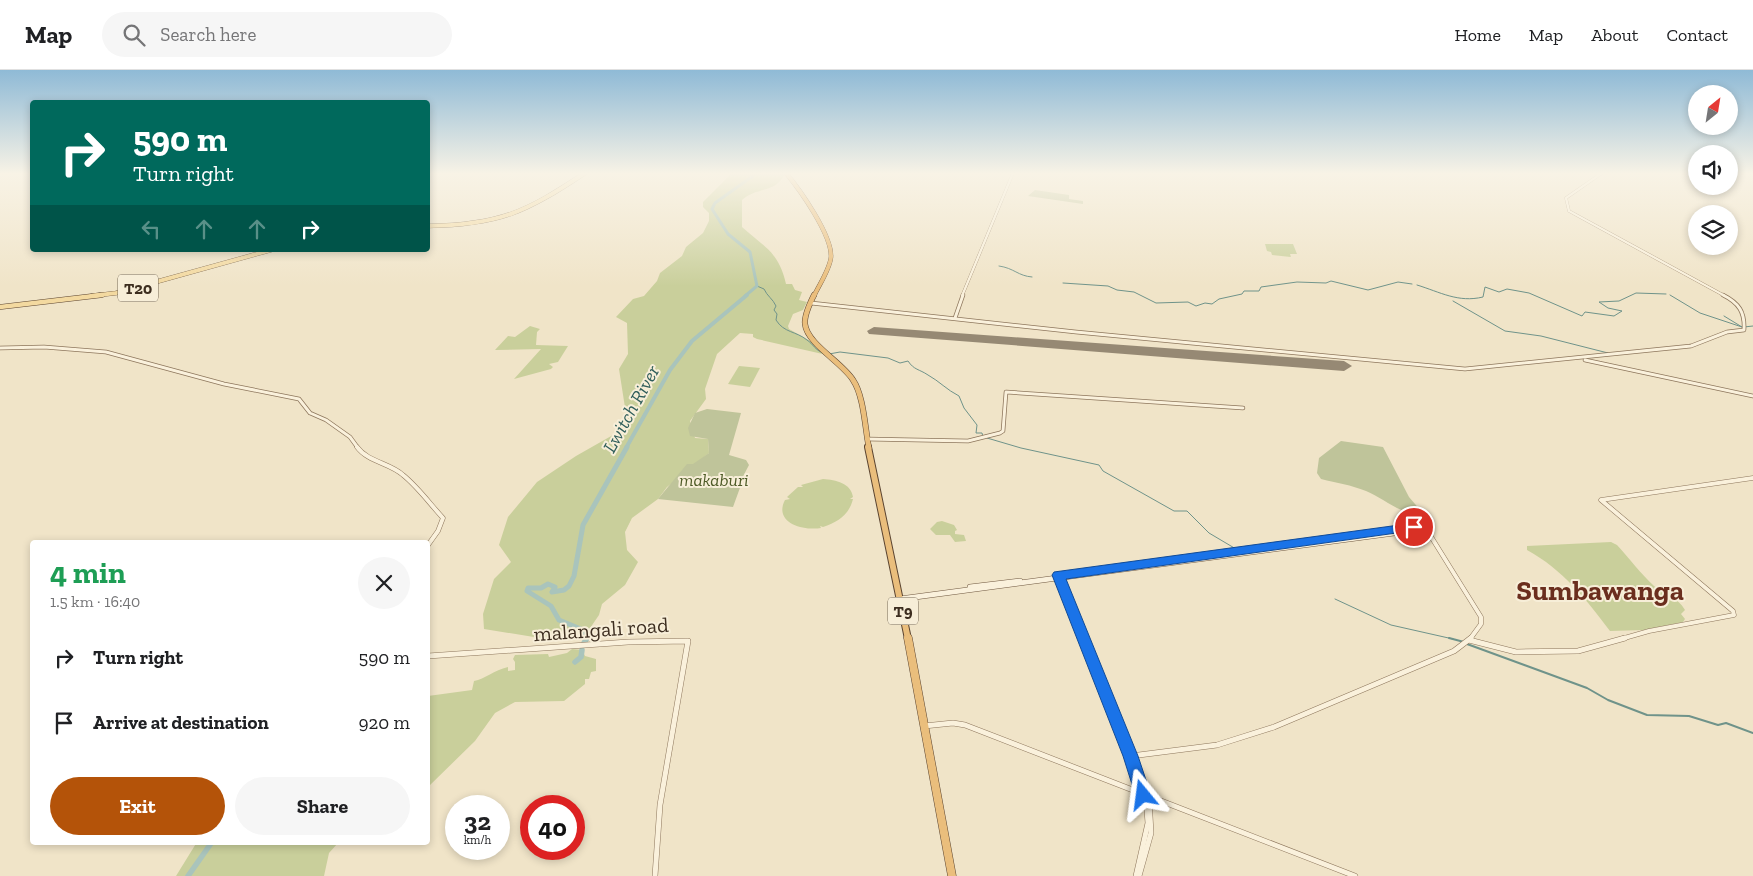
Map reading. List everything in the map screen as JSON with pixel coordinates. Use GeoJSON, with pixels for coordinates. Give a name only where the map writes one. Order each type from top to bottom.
{"type":"FeatureCollection","features":[{"type":"Feature","properties":{"kind":"highway","name":"T9"},"geometry":{"type":"LineString","coordinates":[[810,211],[830,244],[830,262],[811,303],[805,325],[810,335],[856,384],[900,598],[952,876]]}},
{"type":"Feature","properties":{"kind":"main road"},"geometry":{"type":"LineString","coordinates":[[430,226],[466,224],[522,211]]}},
{"type":"Feature","properties":{"kind":"main road","name":"T20"},"geometry":{"type":"LineString","coordinates":[[0,307],[125,291],[264,252]]}},
{"type":"Feature","properties":{"kind":"main road"},"geometry":{"type":"LineString","coordinates":[[900,598],[1422,527]]}},
{"type":"Feature","properties":{"kind":"street"},"geometry":{"type":"LineString","coordinates":[[955,318],[968,279],[997,211]]}},
{"type":"Feature","properties":{"kind":"street"},"geometry":{"type":"LineString","coordinates":[[811,303],[1445,368],[1471,369],[1528,361],[1580,359],[1691,346],[1727,332],[1744,330],[1745,317],[1738,306],[1726,295],[1622,242],[1569,211]]}},
{"type":"Feature","properties":{"kind":"street"},"geometry":{"type":"LineString","coordinates":[[0,348],[50,348],[106,352],[224,384],[298,399],[304,404],[310,414],[326,420],[350,437],[362,454],[393,467],[404,475],[434,506],[444,518],[430,542]]}},
{"type":"Feature","properties":{"kind":"street"},"geometry":{"type":"LineString","coordinates":[[1580,359],[1753,396]]}},
{"type":"Feature","properties":{"kind":"street"},"geometry":{"type":"LineString","coordinates":[[866,439],[963,441],[1003,432],[1006,392],[1243,408]]}},
{"type":"Feature","properties":{"kind":"street"},"geometry":{"type":"LineString","coordinates":[[1467,642],[1516,652],[1578,652],[1649,631],[1734,615],[1733,611],[1601,500],[1753,478]]}},
{"type":"Feature","properties":{"kind":"street"},"geometry":{"type":"LineString","coordinates":[[1132,756],[1232,742],[1274,727],[1436,659],[1467,642],[1481,624],[1481,617],[1430,535],[1422,527]]}},
{"type":"Feature","properties":{"kind":"street"},"geometry":{"type":"LineString","coordinates":[[1060,577],[1147,796],[1151,833],[1139,876]]}},
{"type":"Feature","properties":{"kind":"street","name":"malangali road"},"geometry":{"type":"LineString","coordinates":[[430,656],[628,642],[688,641],[660,805],[655,876]]}},
{"type":"Feature","properties":{"kind":"street"},"geometry":{"type":"LineString","coordinates":[[924,726],[953,723],[966,725],[1355,876]]}},
{"type":"Feature","properties":{"kind":"street"},"geometry":{"type":"LineString","coordinates":[[1136,876],[1148,824],[1147,796]]}},
{"type":"Feature","properties":{"kind":"green space"},"geometry":{"type":"Polygon","coordinates":[[[707,211],[742,211],[742,227],[770,251],[779,264],[786,284],[792,284],[795,290],[802,292],[799,300],[807,302],[803,310],[793,314],[788,326],[789,329],[812,342],[827,355],[757,339],[753,337],[753,334],[740,333],[717,354],[705,389],[706,399],[690,421],[695,438],[708,439],[709,453],[667,487],[658,499],[632,518],[625,532],[627,550],[638,562],[625,585],[602,604],[599,615],[584,637],[575,630],[540,638],[484,629],[483,614],[494,579],[511,562],[499,545],[508,517],[537,482],[576,456],[613,435],[626,414],[619,369],[628,354],[627,323],[616,317],[633,299],[644,296],[657,281],[660,273],[682,256],[686,247],[703,233],[709,221],[709,213],[707,211]]]}},
{"type":"Feature","properties":{"kind":"green space"},"geometry":{"type":"Polygon","coordinates":[[[1265,244],[1293,244],[1297,254],[1290,254],[1291,257],[1272,255],[1271,252],[1267,251],[1265,244]]]}},
{"type":"Feature","properties":{"kind":"green space"},"geometry":{"type":"Polygon","coordinates":[[[530,326],[540,329],[537,332],[536,345],[568,346],[558,362],[549,364],[553,367],[551,369],[514,379],[541,349],[495,350],[508,336],[515,337],[530,326]]]}},
{"type":"Feature","properties":{"kind":"green space"},"geometry":{"type":"Polygon","coordinates":[[[739,366],[760,368],[750,387],[728,384],[739,366]]]}},
{"type":"Feature","properties":{"kind":"green space","name":"makaburi"},"geometry":{"type":"Polygon","coordinates":[[[707,409],[741,413],[729,455],[746,460],[749,465],[739,484],[741,485],[733,507],[658,499],[687,464],[693,464],[709,453],[708,439],[690,436],[688,428],[695,413],[707,409]]]}},
{"type":"Feature","properties":{"kind":"green space"},"geometry":{"type":"Polygon","coordinates":[[[1341,441],[1383,447],[1409,497],[1421,511],[1418,511],[1419,514],[1398,509],[1360,489],[1321,479],[1317,473],[1319,458],[1341,441]]]}},
{"type":"Feature","properties":{"kind":"green space"},"geometry":{"type":"Polygon","coordinates":[[[823,479],[838,481],[846,485],[852,492],[853,497],[850,499],[853,499],[846,514],[833,523],[823,527],[820,526],[821,528],[799,527],[792,524],[783,514],[782,508],[785,500],[790,499],[787,497],[798,487],[803,487],[801,485],[823,479]]]}},
{"type":"Feature","properties":{"kind":"green space"},"geometry":{"type":"Polygon","coordinates":[[[942,521],[954,525],[957,530],[955,534],[964,535],[966,541],[955,542],[950,535],[936,535],[930,529],[937,522],[942,521]]]}},
{"type":"Feature","properties":{"kind":"green space"},"geometry":{"type":"Polygon","coordinates":[[[1611,542],[1617,545],[1654,586],[1675,599],[1682,606],[1685,610],[1681,614],[1685,619],[1683,622],[1644,630],[1610,631],[1583,597],[1563,576],[1527,550],[1527,546],[1611,542]]]}},
{"type":"Feature","properties":{"kind":"green space"},"geometry":{"type":"Polygon","coordinates":[[[572,649],[582,650],[585,656],[596,659],[596,671],[591,672],[589,679],[585,679],[585,684],[564,701],[515,702],[495,713],[475,741],[430,785],[430,696],[472,690],[474,681],[508,667],[508,671],[515,670],[513,659],[515,655],[548,654],[549,657],[567,653],[572,649]]]}},
{"type":"Feature","properties":{"kind":"green space"},"geometry":{"type":"Polygon","coordinates":[[[195,845],[336,845],[329,853],[324,876],[176,876],[195,845]]]}},
{"type":"Feature","properties":{"kind":"waterway","name":"Lwitch River"},"geometry":{"type":"LineString","coordinates":[[713,211],[728,234],[750,252],[757,286],[745,296]]}},
{"type":"Feature","properties":{"kind":"waterway"},"geometry":{"type":"LineString","coordinates":[[999,266],[1032,277]]}},
{"type":"Feature","properties":{"kind":"waterway"},"geometry":{"type":"LineString","coordinates":[[1063,283],[1108,286],[1117,290],[1134,292],[1156,303],[1188,302],[1196,306],[1205,303],[1212,304],[1219,299],[1242,294],[1244,291],[1259,291],[1261,287],[1297,282],[1326,283],[1331,281],[1368,290],[1398,282],[1412,284]]}},
{"type":"Feature","properties":{"kind":"waterway"},"geometry":{"type":"LineString","coordinates":[[1417,285],[1449,296],[1465,299],[1483,297],[1485,287],[1499,292],[1507,289],[1529,293],[1582,316],[1585,312],[1614,316],[1622,311],[1608,308],[1599,302],[1619,301],[1636,293],[1666,294]]}},
{"type":"Feature","properties":{"kind":"waterway"},"geometry":{"type":"LineString","coordinates":[[757,286],[764,289],[775,304],[774,310],[779,324],[786,330],[803,337],[823,353]]}},
{"type":"Feature","properties":{"kind":"waterway","name":"Lwitch River"},"geometry":{"type":"LineString","coordinates":[[626,448],[670,370],[692,341],[747,295]]}},
{"type":"Feature","properties":{"kind":"waterway"},"geometry":{"type":"LineString","coordinates":[[1670,295],[1700,313],[1742,327],[1724,316]]}},
{"type":"Feature","properties":{"kind":"waterway"},"geometry":{"type":"LineString","coordinates":[[1453,301],[1505,331],[1541,336],[1608,353]]}},
{"type":"Feature","properties":{"kind":"waterway"},"geometry":{"type":"LineString","coordinates":[[1744,327],[1753,326]]}},
{"type":"Feature","properties":{"kind":"waterway"},"geometry":{"type":"LineString","coordinates":[[829,354],[840,352],[888,358],[900,363],[908,361],[915,368],[932,377],[959,396],[964,408],[977,425],[976,433],[982,433],[983,437]]}},
{"type":"Feature","properties":{"kind":"waterway"},"geometry":{"type":"LineString","coordinates":[[987,438],[1021,448],[1099,465],[1103,471],[1174,511],[1187,511],[1209,533],[1236,549]]}},
{"type":"Feature","properties":{"kind":"waterway","name":"Lwitch River"},"geometry":{"type":"LineString","coordinates":[[586,639],[583,630],[559,620],[551,606],[527,591],[528,588],[541,588],[548,584],[555,587],[552,592],[564,590],[569,586],[574,576],[583,525],[627,447]]}},
{"type":"Feature","properties":{"kind":"waterway"},"geometry":{"type":"LineString","coordinates":[[1335,599],[1391,625],[1451,639]]}},
{"type":"Feature","properties":{"kind":"waterway","name":"Lwitch River"},"geometry":{"type":"LineString","coordinates":[[584,643],[587,638]]}},
{"type":"Feature","properties":{"kind":"waterway"},"geometry":{"type":"LineString","coordinates":[[1451,639],[1464,642]]}},
{"type":"Feature","properties":{"kind":"waterway"},"geometry":{"type":"LineString","coordinates":[[1467,644],[1587,688],[1608,700],[1647,715],[1689,716],[1718,725],[1726,723],[1753,733]]}},
{"type":"Feature","properties":{"kind":"waterway"},"geometry":{"type":"LineString","coordinates":[[575,662],[581,657],[582,650]]}},
{"type":"Feature","properties":{"kind":"waterway"},"geometry":{"type":"LineString","coordinates":[[188,876],[210,845]]}},
{"type":"Feature","properties":{"kind":"runway"},"geometry":{"type":"LineString","coordinates":[[874,331],[1344,366]]}},
{"type":"Feature","properties":{"kind":"district","name":"Sumbawanga"},"geometry":{"type":"Point","coordinates":[1600,590]}},
{"type":"Feature","properties":{"kind":"route"},"geometry":{"type":"LineString","coordinates":[[1143,795],[1144,793],[1131,756],[1058,575],[1414,527]]}}]}
